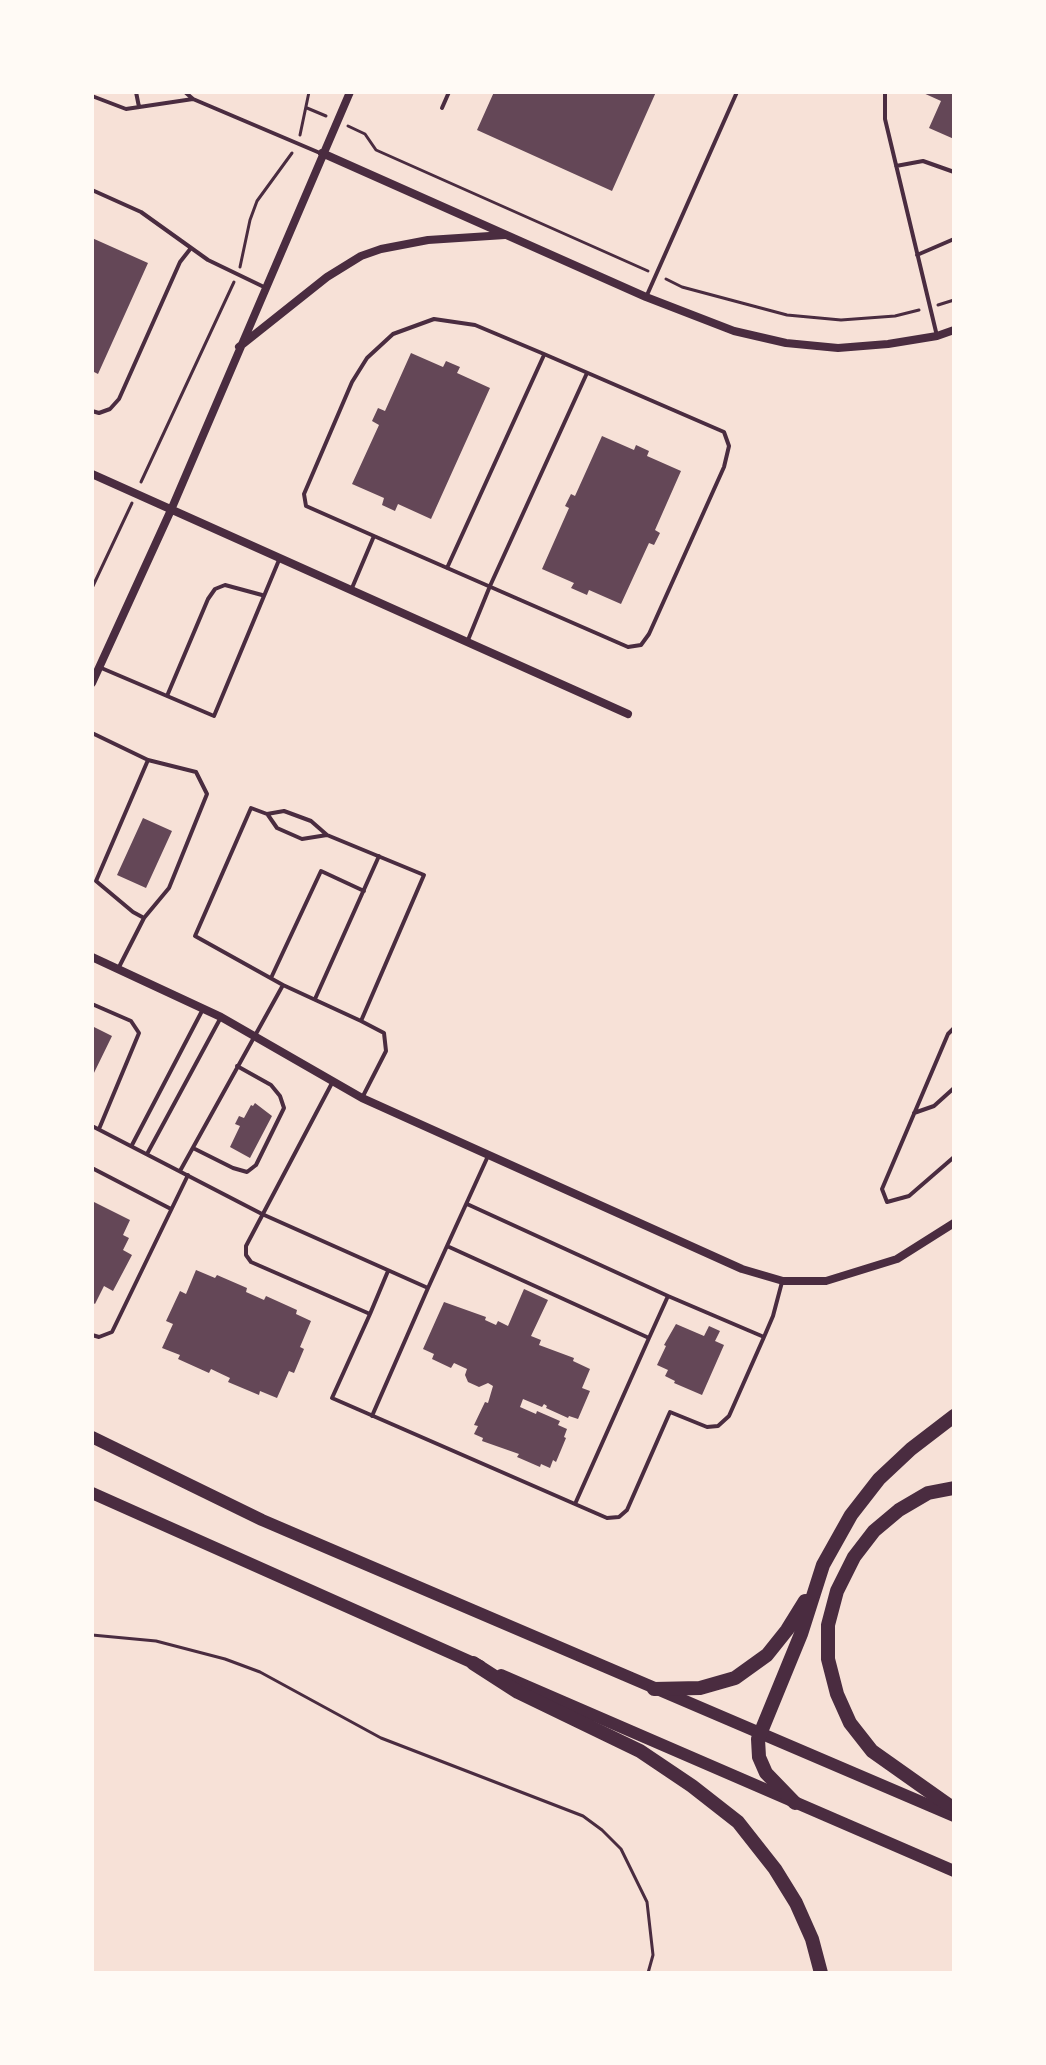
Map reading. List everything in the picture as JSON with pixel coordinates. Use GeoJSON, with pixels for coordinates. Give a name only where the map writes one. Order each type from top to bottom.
{"type":"FeatureCollection","features":[{"type":"Feature","properties":{"kind":"highway"},"geometry":{"type":"LineString","coordinates":[[654,1689],[713,1685],[746,1671],[777,1644],[814,1587],[837,1537],[859,1504],[901,1458],[954,1416]]}},
{"type":"Feature","properties":{"kind":"highway"},"geometry":{"type":"LineString","coordinates":[[954,1488],[928,1493],[899,1510],[874,1531],[854,1557],[837,1591],[828,1625],[828,1659],[837,1694],[850,1723],[872,1751],[954,1809]]}},
{"type":"Feature","properties":{"kind":"highway"},"geometry":{"type":"LineString","coordinates":[[795,1803],[766,1773],[759,1757],[759,1734],[801,1634],[814,1587]]}},
{"type":"Feature","properties":{"kind":"highway"},"geometry":{"type":"LineString","coordinates":[[473,1663],[518,1692],[640,1751],[738,1822],[775,1869],[796,1903],[812,1939],[821,1973]]}},
{"type":"Feature","properties":{"kind":"main road"},"geometry":{"type":"LineString","coordinates":[[92,1437],[262,1520],[954,1816]]}},
{"type":"Feature","properties":{"kind":"main road"},"geometry":{"type":"LineString","coordinates":[[92,1493],[473,1663],[954,1871]]}},
{"type":"Feature","properties":{"kind":"street"},"geometry":{"type":"LineString","coordinates":[[92,683],[171,510],[350,92]]}},
{"type":"Feature","properties":{"kind":"street"},"geometry":{"type":"LineString","coordinates":[[322,153],[646,297],[734,331],[786,343],[838,348],[888,344],[954,330]]}},
{"type":"Feature","properties":{"kind":"street"},"geometry":{"type":"LineString","coordinates":[[238,348],[327,277],[361,256],[428,240],[507,235]]}},
{"type":"Feature","properties":{"kind":"street"},"geometry":{"type":"LineString","coordinates":[[92,474],[628,714]]}},
{"type":"Feature","properties":{"kind":"street"},"geometry":{"type":"LineString","coordinates":[[92,957],[221,1017],[362,1098],[742,1269],[783,1281],[826,1281],[897,1259],[954,1223]]}},
{"type":"Feature","properties":{"kind":"lane"},"geometry":{"type":"LineString","coordinates":[[136,92],[139,107]]}},
{"type":"Feature","properties":{"kind":"lane"},"geometry":{"type":"LineString","coordinates":[[185,92],[193,99],[322,153]]}},
{"type":"Feature","properties":{"kind":"lane"},"geometry":{"type":"LineString","coordinates":[[442,108],[449,92]]}},
{"type":"Feature","properties":{"kind":"lane"},"geometry":{"type":"LineString","coordinates":[[646,297],[737,92]]}},
{"type":"Feature","properties":{"kind":"lane"},"geometry":{"type":"LineString","coordinates":[[885,92],[885,119],[937,336]]}},
{"type":"Feature","properties":{"kind":"lane"},"geometry":{"type":"LineString","coordinates":[[92,96],[126,109],[193,99]]}},
{"type":"Feature","properties":{"kind":"lane"},"geometry":{"type":"LineString","coordinates":[[896,166],[923,161],[954,172]]}},
{"type":"Feature","properties":{"kind":"lane"},"geometry":{"type":"LineString","coordinates":[[92,190],[141,212],[208,260],[264,287]]}},
{"type":"Feature","properties":{"kind":"lane"},"geometry":{"type":"LineString","coordinates":[[917,255],[954,239]]}},
{"type":"Feature","properties":{"kind":"lane"},"geometry":{"type":"LineString","coordinates":[[92,411],[99,413],[110,409],[119,399],[180,262],[191,248]]}},
{"type":"Feature","properties":{"kind":"lane"},"geometry":{"type":"LineString","coordinates":[[434,319],[475,325],[587,373],[724,432],[729,446],[724,467],[649,634],[641,645],[628,647],[306,506],[304,494],[352,382],[367,358],[393,334],[434,319]]}},
{"type":"Feature","properties":{"kind":"lane"},"geometry":{"type":"LineString","coordinates":[[447,568],[544,354]]}},
{"type":"Feature","properties":{"kind":"lane"},"geometry":{"type":"LineString","coordinates":[[468,642],[490,586],[587,373]]}},
{"type":"Feature","properties":{"kind":"lane"},"geometry":{"type":"LineString","coordinates":[[352,591],[374,536]]}},
{"type":"Feature","properties":{"kind":"lane"},"geometry":{"type":"LineString","coordinates":[[99,667],[214,716],[280,558]]}},
{"type":"Feature","properties":{"kind":"lane"},"geometry":{"type":"LineString","coordinates":[[167,696],[215,589],[225,585],[262,595]]}},
{"type":"Feature","properties":{"kind":"lane"},"geometry":{"type":"LineString","coordinates":[[92,733],[148,760],[196,772],[207,794],[169,888],[144,918],[118,969]]}},
{"type":"Feature","properties":{"kind":"lane"},"geometry":{"type":"LineString","coordinates":[[144,918],[96,881],[148,760]]}},
{"type":"Feature","properties":{"kind":"lane"},"geometry":{"type":"LineString","coordinates":[[361,1021],[424,875],[327,835],[311,821],[284,811],[267,814],[251,808],[195,936],[283,985],[384,1033],[386,1051],[362,1098]]}},
{"type":"Feature","properties":{"kind":"lane"},"geometry":{"type":"LineString","coordinates":[[267,814],[277,828],[302,839],[327,835]]}},
{"type":"Feature","properties":{"kind":"lane"},"geometry":{"type":"LineString","coordinates":[[315,1000],[379,856]]}},
{"type":"Feature","properties":{"kind":"lane"},"geometry":{"type":"LineString","coordinates":[[271,978],[321,871],[364,891]]}},
{"type":"Feature","properties":{"kind":"lane"},"geometry":{"type":"LineString","coordinates":[[180,1171],[283,985]]}},
{"type":"Feature","properties":{"kind":"lane"},"geometry":{"type":"LineString","coordinates":[[92,1004],[131,1021],[139,1033],[99,1130]]}},
{"type":"Feature","properties":{"kind":"lane"},"geometry":{"type":"LineString","coordinates":[[132,1146],[203,1009]]}},
{"type":"Feature","properties":{"kind":"lane"},"geometry":{"type":"LineString","coordinates":[[147,1154],[221,1017]]}},
{"type":"Feature","properties":{"kind":"lane"},"geometry":{"type":"LineString","coordinates":[[954,1028],[948,1034],[882,1189],[887,1202],[909,1196],[954,1157]]}},
{"type":"Feature","properties":{"kind":"lane"},"geometry":{"type":"LineString","coordinates":[[193,1148],[247,1172],[256,1165],[284,1108],[280,1096],[271,1085],[237,1066]]}},
{"type":"Feature","properties":{"kind":"lane"},"geometry":{"type":"LineString","coordinates":[[332,1083],[262,1214],[246,1246],[246,1255],[251,1262],[370,1314]]}},
{"type":"Feature","properties":{"kind":"lane"},"geometry":{"type":"LineString","coordinates":[[914,1113],[934,1106],[954,1088]]}},
{"type":"Feature","properties":{"kind":"lane"},"geometry":{"type":"LineString","coordinates":[[92,1126],[262,1214],[428,1288]]}},
{"type":"Feature","properties":{"kind":"lane"},"geometry":{"type":"LineString","coordinates":[[372,1416],[488,1156]]}},
{"type":"Feature","properties":{"kind":"lane"},"geometry":{"type":"LineString","coordinates":[[92,1168],[172,1209]]}},
{"type":"Feature","properties":{"kind":"lane"},"geometry":{"type":"LineString","coordinates":[[92,1335],[99,1337],[112,1332],[188,1175]]}},
{"type":"Feature","properties":{"kind":"lane"},"geometry":{"type":"LineString","coordinates":[[467,1204],[764,1337]]}},
{"type":"Feature","properties":{"kind":"lane"},"geometry":{"type":"LineString","coordinates":[[447,1246],[649,1338]]}},
{"type":"Feature","properties":{"kind":"lane"},"geometry":{"type":"LineString","coordinates":[[389,1271],[332,1398],[607,1518],[619,1517],[627,1510],[670,1412],[707,1427],[718,1426],[729,1416],[773,1316],[783,1281]]}},
{"type":"Feature","properties":{"kind":"lane"},"geometry":{"type":"LineString","coordinates":[[574,1504],[668,1296]]}},
{"type":"Feature","properties":{"kind":"path"},"geometry":{"type":"LineString","coordinates":[[92,588],[243,261],[250,220],[257,201],[298,143],[309,92]]}},
{"type":"Feature","properties":{"kind":"path"},"geometry":{"type":"LineString","coordinates":[[307,108],[365,134],[376,150],[682,287],[787,315],[841,320],[895,316],[954,300]]}},
{"type":"Feature","properties":{"kind":"path"},"geometry":{"type":"LineString","coordinates":[[92,1635],[156,1641],[236,1663],[260,1672],[381,1738],[583,1816],[621,1849],[647,1902],[653,1955],[648,1973]]}},
{"type":"Feature","properties":{"kind":"building"},"geometry":{"type":"Polygon","coordinates":[[[494,92],[656,92],[612,191],[477,130],[494,92]]]}},
{"type":"Feature","properties":{"kind":"building"},"geometry":{"type":"Polygon","coordinates":[[[921,92],[954,92],[954,139],[929,128],[941,101],[921,92]]]}},
{"type":"Feature","properties":{"kind":"building"},"geometry":{"type":"Polygon","coordinates":[[[92,238],[148,263],[98,374],[92,371],[92,238]]]}},
{"type":"Feature","properties":{"kind":"building"},"geometry":{"type":"Polygon","coordinates":[[[411,353],[443,367],[446,361],[460,367],[457,373],[490,388],[431,519],[398,504],[395,511],[382,505],[384,498],[352,484],[379,425],[372,421],[378,408],[385,411],[411,353]]]}},
{"type":"Feature","properties":{"kind":"building"},"geometry":{"type":"Polygon","coordinates":[[[602,436],[634,450],[636,445],[649,451],[647,456],[681,471],[655,530],[660,533],[654,545],[649,543],[621,604],[589,590],[587,595],[571,588],[574,583],[542,569],[569,508],[565,506],[571,494],[575,496],[602,436]]]}},
{"type":"Feature","properties":{"kind":"building"},"geometry":{"type":"Polygon","coordinates":[[[143,818],[172,831],[146,888],[117,875],[143,818]]]}},
{"type":"Feature","properties":{"kind":"building"},"geometry":{"type":"Polygon","coordinates":[[[92,1026],[112,1036],[92,1077],[92,1026]]]}},
{"type":"Feature","properties":{"kind":"building"},"geometry":{"type":"Polygon","coordinates":[[[255,1103],[272,1116],[250,1158],[230,1147],[240,1126],[235,1124],[239,1116],[244,1118],[255,1103]]]}},
{"type":"Feature","properties":{"kind":"building"},"geometry":{"type":"Polygon","coordinates":[[[92,1201],[130,1220],[123,1235],[129,1238],[123,1250],[132,1255],[113,1291],[104,1286],[95,1304],[92,1302],[92,1201]]]}},
{"type":"Feature","properties":{"kind":"building"},"geometry":{"type":"Polygon","coordinates":[[[196,1270],[247,1288],[246,1292],[264,1300],[266,1296],[297,1310],[296,1314],[311,1321],[294,1373],[289,1371],[277,1398],[260,1391],[259,1395],[228,1382],[230,1378],[211,1369],[209,1373],[162,1348],[173,1324],[166,1321],[180,1291],[186,1294],[196,1270]]]}},
{"type":"Feature","properties":{"kind":"building"},"geometry":{"type":"Polygon","coordinates":[[[524,1289],[548,1300],[531,1336],[541,1340],[539,1345],[574,1358],[573,1361],[590,1369],[582,1388],[590,1391],[578,1419],[568,1418],[546,1408],[544,1404],[542,1407],[523,1399],[520,1407],[560,1421],[558,1425],[567,1429],[556,1462],[553,1460],[550,1468],[517,1457],[519,1454],[482,1441],[483,1438],[474,1434],[478,1426],[474,1425],[485,1402],[488,1403],[493,1386],[488,1383],[479,1387],[468,1382],[465,1375],[467,1369],[454,1363],[451,1368],[432,1359],[434,1354],[423,1349],[444,1302],[486,1317],[485,1320],[496,1325],[498,1321],[508,1326],[524,1289]]]}},
{"type":"Feature","properties":{"kind":"building"},"geometry":{"type":"Polygon","coordinates":[[[676,1324],[704,1336],[709,1326],[720,1331],[715,1341],[724,1345],[702,1395],[674,1383],[665,1376],[668,1370],[657,1365],[676,1324]]]}}]}
